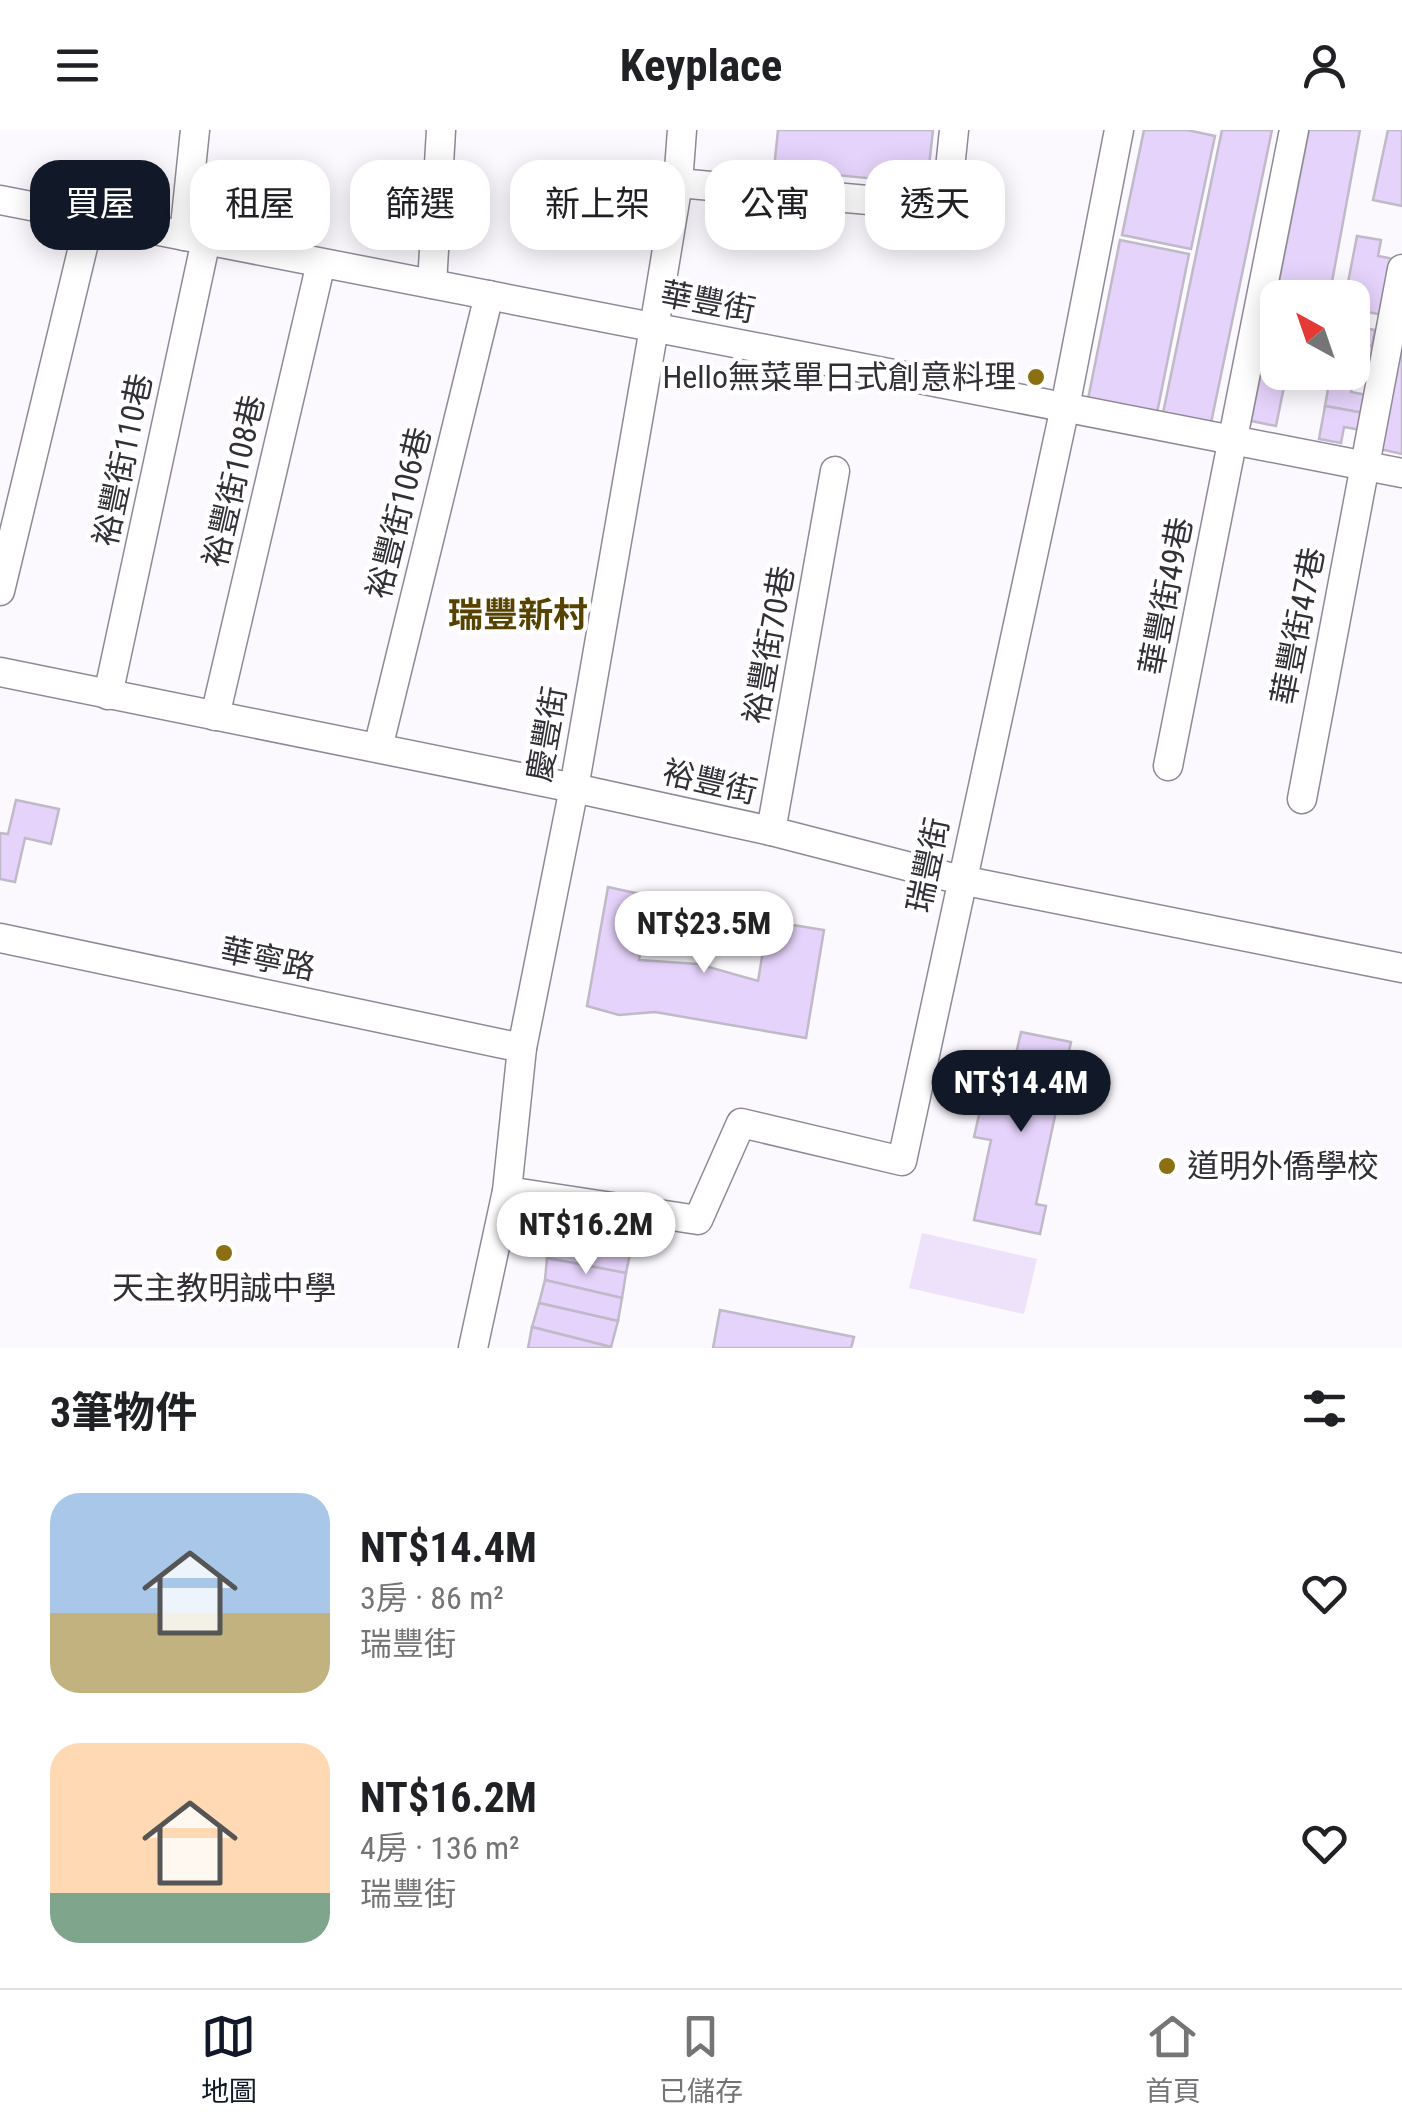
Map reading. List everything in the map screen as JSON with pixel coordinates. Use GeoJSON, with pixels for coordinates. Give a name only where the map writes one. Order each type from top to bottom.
{"type":"FeatureCollection","features":[{"type":"Feature","properties":{"kind":"street","name":"裕豐街110巷"},"geometry":{"type":"LineString","coordinates":[[195,130],[195,160]]}},
{"type":"Feature","properties":{"kind":"street"},"geometry":{"type":"LineString","coordinates":[[432,284],[441,130]]}},
{"type":"Feature","properties":{"kind":"street","name":"慶豐街"},"geometry":{"type":"LineString","coordinates":[[680,160],[682,130]]}},
{"type":"Feature","properties":{"kind":"street"},"geometry":{"type":"LineString","coordinates":[[685,184],[946,207],[954,130]]}},
{"type":"Feature","properties":{"kind":"street","name":"瑞豐街"},"geometry":{"type":"LineString","coordinates":[[507,1190],[698,1220],[741,1123],[902,1161],[1065,407],[1120,130]]}},
{"type":"Feature","properties":{"kind":"street","name":"華豐街49巷"},"geometry":{"type":"LineString","coordinates":[[1168,766],[1294,130]]}},
{"type":"Feature","properties":{"kind":"street","name":"華豐街"},"geometry":{"type":"LineString","coordinates":[[0,200],[30,206]]}},
{"type":"Feature","properties":{"kind":"street"},"geometry":{"type":"LineString","coordinates":[[0,591],[82,250]]}},
{"type":"Feature","properties":{"kind":"street","name":"裕豐街110巷"},"geometry":{"type":"LineString","coordinates":[[108,695],[193,250]]}},
{"type":"Feature","properties":{"kind":"street","name":"華豐街"},"geometry":{"type":"LineString","coordinates":[[255,250],[1402,473]]}},
{"type":"Feature","properties":{"kind":"street","name":"慶豐街"},"geometry":{"type":"LineString","coordinates":[[472,1348],[507,1190],[522,1048],[574,788],[667,250]]}},
{"type":"Feature","properties":{"kind":"street","name":"裕豐街108巷"},"geometry":{"type":"LineString","coordinates":[[215,716],[321,263]]}},
{"type":"Feature","properties":{"kind":"street","name":"華豐街47巷"},"geometry":{"type":"LineString","coordinates":[[1302,798],[1402,269]]}},
{"type":"Feature","properties":{"kind":"street","name":"裕豐街106巷"},"geometry":{"type":"LineString","coordinates":[[378,748],[490,296]]}},
{"type":"Feature","properties":{"kind":"street","name":"裕豐街70巷"},"geometry":{"type":"LineString","coordinates":[[771,831],[835,471]]}},
{"type":"Feature","properties":{"kind":"street","name":"裕豐街"},"geometry":{"type":"LineString","coordinates":[[0,672],[574,788],[771,831],[961,880],[1402,968]]}},
{"type":"Feature","properties":{"kind":"street","name":"華寧路"},"geometry":{"type":"LineString","coordinates":[[0,938],[522,1048]]}},
{"type":"Feature","properties":{"kind":"shaded area"},"geometry":{"type":"Polygon","coordinates":[[[922,1233],[1037,1259],[1024,1314],[909,1288],[922,1233]]]}},
{"type":"Feature","properties":{"kind":"building"},"geometry":{"type":"Polygon","coordinates":[[[778,130],[933,130],[930,160],[865,160],[865,178],[845,176],[845,160],[775,160],[778,130]]]}},
{"type":"Feature","properties":{"kind":"building"},"geometry":{"type":"Polygon","coordinates":[[[1144,130],[1187,130],[1215,136],[1191,249],[1122,235],[1144,130]]]}},
{"type":"Feature","properties":{"kind":"building"},"geometry":{"type":"Polygon","coordinates":[[[1222,130],[1272,130],[1211,423],[1163,413],[1222,130]]]}},
{"type":"Feature","properties":{"kind":"building"},"geometry":{"type":"Polygon","coordinates":[[[1309,130],[1360,130],[1332,280],[1279,280],[1309,130]]]}},
{"type":"Feature","properties":{"kind":"building"},"geometry":{"type":"Polygon","coordinates":[[[1388,130],[1402,130],[1402,206],[1373,200],[1388,130]]]}},
{"type":"Feature","properties":{"kind":"building"},"geometry":{"type":"Polygon","coordinates":[[[1357,236],[1381,240],[1378,256],[1394,259],[1383,315],[1370,312],[1370,280],[1348,280],[1357,236]]]}},
{"type":"Feature","properties":{"kind":"building"},"geometry":{"type":"Polygon","coordinates":[[[1120,240],[1189,254],[1157,413],[1088,399],[1120,240]]]}},
{"type":"Feature","properties":{"kind":"building"},"geometry":{"type":"Polygon","coordinates":[[[1402,345],[1402,454],[1380,449],[1402,345]]]}},
{"type":"Feature","properties":{"kind":"building"},"geometry":{"type":"Polygon","coordinates":[[[1370,346],[1378,347],[1374,366],[1370,365],[1370,346]]]}},
{"type":"Feature","properties":{"kind":"building"},"geometry":{"type":"Polygon","coordinates":[[[1260,377],[1260,390],[1283,390],[1276,426],[1251,421],[1260,377]]]}},
{"type":"Feature","properties":{"kind":"building"},"geometry":{"type":"Polygon","coordinates":[[[1328,390],[1367,395],[1364,413],[1325,406],[1328,390]]]}},
{"type":"Feature","properties":{"kind":"building"},"geometry":{"type":"Polygon","coordinates":[[[1325,406],[1364,413],[1361,430],[1344,427],[1341,443],[1319,439],[1325,406]]]}},
{"type":"Feature","properties":{"kind":"building"},"geometry":{"type":"Polygon","coordinates":[[[16,800],[59,809],[51,844],[25,838],[15,882],[0,879],[0,833],[8,834],[16,800]]]}},
{"type":"Feature","properties":{"kind":"building"},"geometry":{"type":"Polygon","coordinates":[[[608,887],[649,896],[639,960],[698,964],[758,981],[768,921],[824,930],[806,1038],[655,1012],[619,1015],[587,1006],[608,887]]]}},
{"type":"Feature","properties":{"kind":"building"},"geometry":{"type":"Polygon","coordinates":[[[1021,1032],[1071,1042],[1036,1204],[1046,1206],[1040,1234],[974,1220],[991,1140],[974,1137],[983,1097],[1005,1102],[1021,1032]]]}},
{"type":"Feature","properties":{"kind":"building"},"geometry":{"type":"Polygon","coordinates":[[[552,1234],[631,1249],[626,1273],[547,1258],[552,1234]]]}},
{"type":"Feature","properties":{"kind":"building"},"geometry":{"type":"Polygon","coordinates":[[[547,1258],[626,1273],[622,1298],[545,1280],[547,1258]]]}},
{"type":"Feature","properties":{"kind":"building"},"geometry":{"type":"Polygon","coordinates":[[[545,1280],[622,1298],[618,1321],[539,1303],[545,1280]]]}},
{"type":"Feature","properties":{"kind":"building"},"geometry":{"type":"Polygon","coordinates":[[[539,1303],[618,1321],[611,1347],[532,1327],[539,1303]]]}},
{"type":"Feature","properties":{"kind":"building"},"geometry":{"type":"Polygon","coordinates":[[[720,1310],[854,1337],[851,1348],[713,1348],[720,1310]]]}},
{"type":"Feature","properties":{"kind":"building"},"geometry":{"type":"Polygon","coordinates":[[[532,1327],[611,1347],[611,1348],[528,1348],[532,1327]]]}},
{"type":"Feature","properties":{"kind":"place","name":"Hello無菜單日式創意料理"},"geometry":{"type":"Point","coordinates":[1036,377]}},
{"type":"Feature","properties":{"kind":"place","name":"道明外僑學校"},"geometry":{"type":"Point","coordinates":[1167,1166]}},
{"type":"Feature","properties":{"kind":"place","name":"天主教明誠中學"},"geometry":{"type":"Point","coordinates":[224,1253]}},
{"type":"Feature","properties":{"kind":"district","name":"瑞豐新村"},"geometry":{"type":"Point","coordinates":[518,615]}}]}
